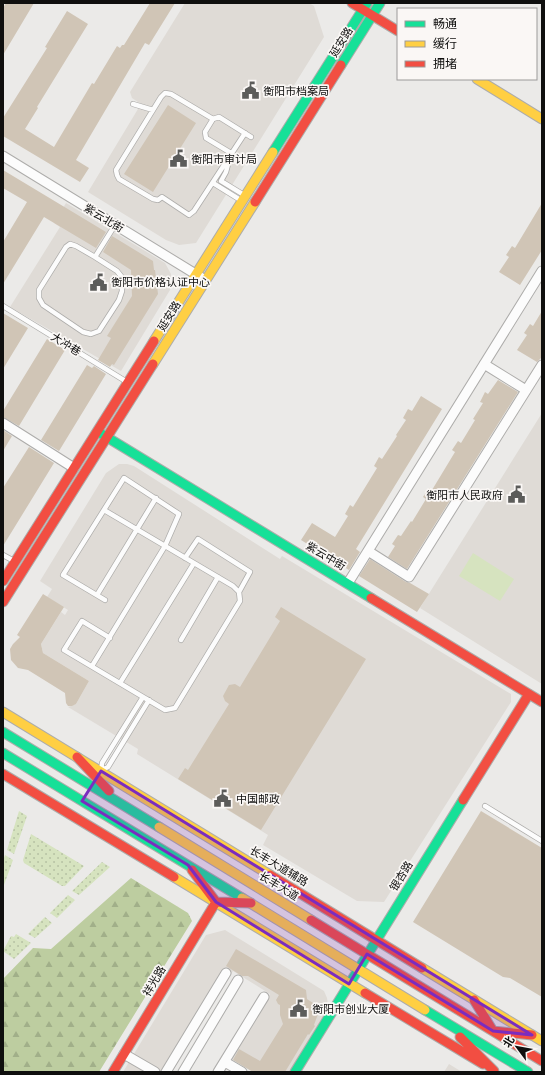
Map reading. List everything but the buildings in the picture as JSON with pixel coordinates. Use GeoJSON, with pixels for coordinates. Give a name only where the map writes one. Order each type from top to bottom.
{"type":"FeatureCollection","features":[{"type":"Feature","properties":{"kind":"main road"},"geometry":{"type":"LineString","coordinates":[[352,3],[366,5],[377,9],[397,21]]}},
{"type":"Feature","properties":{"kind":"main road","name":"延安路"},"geometry":{"type":"LineString","coordinates":[[3,581],[366,5]]}},
{"type":"Feature","properties":{"kind":"main road"},"geometry":{"type":"LineString","coordinates":[[377,9],[397,30]]}},
{"type":"Feature","properties":{"kind":"main road","name":"延安路"},"geometry":{"type":"LineString","coordinates":[[3,602],[377,9]]}},
{"type":"Feature","properties":{"kind":"main road"},"geometry":{"type":"LineString","coordinates":[[479,80],[542,119]]}},
{"type":"Feature","properties":{"kind":"main road"},"geometry":{"type":"LineString","coordinates":[[493,80],[542,110]]}},
{"type":"Feature","properties":{"kind":"main road","name":"紫云中街"},"geometry":{"type":"LineString","coordinates":[[98,431],[542,702]]}},
{"type":"Feature","properties":{"kind":"main road","name":"银杏路"},"geometry":{"type":"LineString","coordinates":[[295,1072],[529,694]]}},
{"type":"Feature","properties":{"kind":"main road"},"geometry":{"type":"LineString","coordinates":[[3,712],[77,757],[99,774],[122,804]]}},
{"type":"Feature","properties":{"kind":"main road","name":"长丰大道"},"geometry":{"type":"LineString","coordinates":[[3,732],[542,1061]]}},
{"type":"Feature","properties":{"kind":"main road"},"geometry":{"type":"LineString","coordinates":[[3,752],[528,1072]]}},
{"type":"Feature","properties":{"kind":"main road"},"geometry":{"type":"LineString","coordinates":[[3,774],[495,1072]]}},
{"type":"Feature","properties":{"kind":"main road"},"geometry":{"type":"LineString","coordinates":[[82,801],[99,774]]}},
{"type":"Feature","properties":{"kind":"main road","name":"长丰大道辅路"},"geometry":{"type":"LineString","coordinates":[[99,774],[542,1041]]}},
{"type":"Feature","properties":{"kind":"main road"},"geometry":{"type":"LineString","coordinates":[[188,865],[216,902]]}},
{"type":"Feature","properties":{"kind":"main road"},"geometry":{"type":"LineString","coordinates":[[216,902],[251,903]]}},
{"type":"Feature","properties":{"kind":"main road","name":"祥光路"},"geometry":{"type":"LineString","coordinates":[[113,1072],[216,902]]}},
{"type":"Feature","properties":{"kind":"main road"},"geometry":{"type":"LineString","coordinates":[[474,1000],[493,1031],[532,1035]]}},
{"type":"Feature","properties":{"kind":"main road"},"geometry":{"type":"LineString","coordinates":[[444,1021],[495,1072]]}},
{"type":"Feature","properties":{"kind":"street","name":"紫云北街"},"geometry":{"type":"LineString","coordinates":[[3,156],[206,280]]}},
{"type":"Feature","properties":{"kind":"street"},"geometry":{"type":"LineString","coordinates":[[348,583],[542,271]]}},
{"type":"Feature","properties":{"kind":"street"},"geometry":{"type":"LineString","coordinates":[[484,364],[526,390]]}},
{"type":"Feature","properties":{"kind":"street"},"geometry":{"type":"LineString","coordinates":[[368,551],[409,577],[542,365]]}},
{"type":"Feature","properties":{"kind":"street"},"geometry":{"type":"LineString","coordinates":[[3,423],[74,468]]}},
{"type":"Feature","properties":{"kind":"street"},"geometry":{"type":"LineString","coordinates":[[166,1072],[226,973]]}},
{"type":"Feature","properties":{"kind":"street"},"geometry":{"type":"LineString","coordinates":[[183,1072],[238,980]]}},
{"type":"Feature","properties":{"kind":"street"},"geometry":{"type":"LineString","coordinates":[[218,1072],[264,997]]}},
{"type":"Feature","properties":{"kind":"street"},"geometry":{"type":"LineString","coordinates":[[124,1054],[155,1072]]}},
{"type":"Feature","properties":{"kind":"street"},"geometry":{"type":"LineString","coordinates":[[225,1062],[242,1072]]}},
{"type":"Feature","properties":{"kind":"lane"},"geometry":{"type":"LineString","coordinates":[[213,119],[171,94],[165,93],[161,97],[116,170],[119,179],[153,199],[158,200],[162,197],[190,215],[213,183],[245,133]]}},
{"type":"Feature","properties":{"kind":"lane"},"geometry":{"type":"LineString","coordinates":[[133,104],[153,110]]}},
{"type":"Feature","properties":{"kind":"lane"},"geometry":{"type":"LineString","coordinates":[[231,154],[206,138],[205,132],[213,119],[219,117],[251,137]]}},
{"type":"Feature","properties":{"kind":"lane"},"geometry":{"type":"LineString","coordinates":[[231,154],[226,172],[221,181],[244,199]]}},
{"type":"Feature","properties":{"kind":"lane"},"geometry":{"type":"LineString","coordinates":[[213,183],[244,199]]}},
{"type":"Feature","properties":{"kind":"lane"},"geometry":{"type":"LineString","coordinates":[[95,258],[115,225]]}},
{"type":"Feature","properties":{"kind":"lane"},"geometry":{"type":"LineString","coordinates":[[70,244],[95,258],[117,271],[121,276],[122,291],[119,300],[98,331],[90,334],[83,332],[44,305],[39,298],[40,290],[66,247],[70,244]]}},
{"type":"Feature","properties":{"kind":"lane","name":"大冲巷"},"geometry":{"type":"LineString","coordinates":[[3,306],[128,383]]}},
{"type":"Feature","properties":{"kind":"lane"},"geometry":{"type":"LineString","coordinates":[[92,666],[165,546],[179,514],[124,478],[63,575],[104,600]]}},
{"type":"Feature","properties":{"kind":"lane"},"geometry":{"type":"LineString","coordinates":[[97,596],[156,498]]}},
{"type":"Feature","properties":{"kind":"lane"},"geometry":{"type":"LineString","coordinates":[[104,510],[233,586],[239,592]]}},
{"type":"Feature","properties":{"kind":"lane"},"geometry":{"type":"LineString","coordinates":[[110,638],[82,621],[64,650],[165,710],[175,708],[240,601],[239,592],[250,572],[198,539],[185,558]]}},
{"type":"Feature","properties":{"kind":"lane"},"geometry":{"type":"LineString","coordinates":[[3,554],[15,562]]}},
{"type":"Feature","properties":{"kind":"lane"},"geometry":{"type":"LineString","coordinates":[[120,683],[194,563]]}},
{"type":"Feature","properties":{"kind":"lane"},"geometry":{"type":"LineString","coordinates":[[180,640],[218,577]]}},
{"type":"Feature","properties":{"kind":"lane"},"geometry":{"type":"LineString","coordinates":[[99,774],[102,762],[143,697]]}},
{"type":"Feature","properties":{"kind":"lane"},"geometry":{"type":"LineString","coordinates":[[99,774],[108,767],[149,700]]}},
{"type":"Feature","properties":{"kind":"lane"},"geometry":{"type":"LineString","coordinates":[[485,806],[542,841]]}},
{"type":"Feature","properties":{"kind":"highlighted area"},"geometry":{"type":"Polygon","coordinates":[[[101,771],[532,1035],[493,1031],[367,954],[349,984],[216,902],[188,865],[82,801],[101,771]]]}},
{"type":"Feature","properties":{"kind":"shaded area"},"geometry":{"type":"Polygon","coordinates":[[[185,3],[309,3],[314,6],[324,37],[196,243],[179,245],[166,240],[88,192],[141,104],[132,98],[130,92],[185,3]]]}},
{"type":"Feature","properties":{"kind":"shaded area","name":"衡阳市价格认证中心"},"geometry":{"type":"Polygon","coordinates":[[[66,203],[165,263],[171,274],[170,290],[121,371],[10,307],[60,227],[54,223],[66,203]]]}},
{"type":"Feature","properties":{"kind":"shaded area","name":"衡阳市人民政府"},"geometry":{"type":"Polygon","coordinates":[[[542,413],[542,684],[420,608],[542,413]]]}},
{"type":"Feature","properties":{"kind":"shaded area"},"geometry":{"type":"Polygon","coordinates":[[[119,464],[134,466],[280,559],[282,556],[511,694],[511,702],[384,902],[357,901],[263,845],[268,835],[137,754],[138,749],[68,707],[76,704],[89,681],[43,653],[41,644],[61,612],[65,615],[68,610],[47,597],[52,589],[40,581],[106,473],[119,464]]]}},
{"type":"Feature","properties":{"kind":"shaded area"},"geometry":{"type":"Polygon","coordinates":[[[225,930],[324,991],[328,1005],[325,1016],[290,1072],[253,1072],[230,1058],[270,994],[233,971],[172,1072],[123,1072],[206,935],[225,930]]]}},
{"type":"Feature","properties":{"kind":"shaded area"},"geometry":{"type":"Polygon","coordinates":[[[449,1064],[462,1072],[444,1072],[449,1064]]]}},
{"type":"Feature","properties":{"kind":"green space"},"geometry":{"type":"Polygon","coordinates":[[[473,553],[514,579],[500,601],[459,576],[473,553]]]}},
{"type":"Feature","properties":{"kind":"green space"},"geometry":{"type":"Polygon","coordinates":[[[19,811],[27,816],[14,854],[7,850],[19,811]]]}},
{"type":"Feature","properties":{"kind":"green space"},"geometry":{"type":"Polygon","coordinates":[[[31,834],[84,866],[65,886],[62,886],[24,863],[23,860],[31,834]]]}},
{"type":"Feature","properties":{"kind":"green space"},"geometry":{"type":"Polygon","coordinates":[[[5,855],[13,860],[3,885],[3,861],[5,855]]]}},
{"type":"Feature","properties":{"kind":"green space"},"geometry":{"type":"Polygon","coordinates":[[[102,862],[110,867],[79,895],[72,891],[102,862]]]}},
{"type":"Feature","properties":{"kind":"green space"},"geometry":{"type":"Polygon","coordinates":[[[131,878],[188,913],[192,921],[99,1072],[3,1072],[3,979],[33,948],[51,949],[131,878]]]}},
{"type":"Feature","properties":{"kind":"green space"},"geometry":{"type":"Polygon","coordinates":[[[68,895],[75,900],[57,918],[50,913],[68,895]]]}},
{"type":"Feature","properties":{"kind":"green space"},"geometry":{"type":"Polygon","coordinates":[[[45,917],[52,923],[35,938],[28,934],[45,917]]]}},
{"type":"Feature","properties":{"kind":"green space"},"geometry":{"type":"Polygon","coordinates":[[[16,934],[31,943],[14,959],[3,951],[11,936],[14,937],[16,934]]]}},
{"type":"Feature","properties":{"kind":"traffic: fast"},"geometry":{"type":"LineString","coordinates":[[273,152],[367,3]]}},
{"type":"Feature","properties":{"kind":"traffic: fast"},"geometry":{"type":"LineString","coordinates":[[341,65],[380,3]]}},
{"type":"Feature","properties":{"kind":"traffic: fast"},"geometry":{"type":"LineString","coordinates":[[100,433],[371,598]]}},
{"type":"Feature","properties":{"kind":"traffic: fast"},"geometry":{"type":"LineString","coordinates":[[3,732],[159,827]]}},
{"type":"Feature","properties":{"kind":"traffic: fast"},"geometry":{"type":"LineString","coordinates":[[3,753],[242,898]]}},
{"type":"Feature","properties":{"kind":"traffic: fast"},"geometry":{"type":"LineString","coordinates":[[295,1072],[463,800]]}},
{"type":"Feature","properties":{"kind":"traffic: fast"},"geometry":{"type":"LineString","coordinates":[[425,1010],[528,1072]]}},
{"type":"Feature","properties":{"kind":"traffic: slow"},"geometry":{"type":"LineString","coordinates":[[479,80],[542,119]]}},
{"type":"Feature","properties":{"kind":"traffic: slow"},"geometry":{"type":"LineString","coordinates":[[154,341],[273,152]]}},
{"type":"Feature","properties":{"kind":"traffic: slow"},"geometry":{"type":"LineString","coordinates":[[153,364],[255,202]]}},
{"type":"Feature","properties":{"kind":"traffic: slow"},"geometry":{"type":"LineString","coordinates":[[3,712],[270,875]]}},
{"type":"Feature","properties":{"kind":"traffic: slow"},"geometry":{"type":"LineString","coordinates":[[159,827],[311,920]]}},
{"type":"Feature","properties":{"kind":"traffic: slow"},"geometry":{"type":"LineString","coordinates":[[174,877],[365,993]]}},
{"type":"Feature","properties":{"kind":"traffic: slow"},"geometry":{"type":"LineString","coordinates":[[242,898],[425,1010]]}},
{"type":"Feature","properties":{"kind":"traffic: slow"},"geometry":{"type":"LineString","coordinates":[[422,968],[542,1041]]}},
{"type":"Feature","properties":{"kind":"traffic: jam"},"geometry":{"type":"LineString","coordinates":[[352,3],[397,30]]}},
{"type":"Feature","properties":{"kind":"traffic: jam"},"geometry":{"type":"LineString","coordinates":[[255,202],[341,65]]}},
{"type":"Feature","properties":{"kind":"traffic: jam"},"geometry":{"type":"LineString","coordinates":[[3,581],[154,341]]}},
{"type":"Feature","properties":{"kind":"traffic: jam"},"geometry":{"type":"LineString","coordinates":[[3,602],[153,364]]}},
{"type":"Feature","properties":{"kind":"traffic: jam"},"geometry":{"type":"LineString","coordinates":[[371,598],[542,702]]}},
{"type":"Feature","properties":{"kind":"traffic: jam"},"geometry":{"type":"LineString","coordinates":[[463,800],[529,694]]}},
{"type":"Feature","properties":{"kind":"traffic: jam"},"geometry":{"type":"LineString","coordinates":[[77,757],[109,791]]}},
{"type":"Feature","properties":{"kind":"traffic: jam"},"geometry":{"type":"LineString","coordinates":[[3,774],[174,877]]}},
{"type":"Feature","properties":{"kind":"traffic: jam"},"geometry":{"type":"LineString","coordinates":[[192,870],[216,902],[251,903]]}},
{"type":"Feature","properties":{"kind":"traffic: jam"},"geometry":{"type":"LineString","coordinates":[[270,875],[422,968]]}},
{"type":"Feature","properties":{"kind":"traffic: jam"},"geometry":{"type":"LineString","coordinates":[[113,1072],[216,902]]}},
{"type":"Feature","properties":{"kind":"traffic: jam"},"geometry":{"type":"LineString","coordinates":[[311,920],[542,1061]]}},
{"type":"Feature","properties":{"kind":"traffic: jam"},"geometry":{"type":"LineString","coordinates":[[365,993],[483,1064]]}},
{"type":"Feature","properties":{"kind":"traffic: jam"},"geometry":{"type":"LineString","coordinates":[[474,1000],[493,1031],[532,1035]]}},
{"type":"Feature","properties":{"kind":"traffic: jam"},"geometry":{"type":"LineString","coordinates":[[460,1037],[494,1071]]}},
{"type":"Feature","properties":{"kind":"place","name":"衡阳市档案局"},"geometry":{"type":"Point","coordinates":[250,91]}},
{"type":"Feature","properties":{"kind":"place","name":"衡阳市审计局"},"geometry":{"type":"Point","coordinates":[178,159]}},
{"type":"Feature","properties":{"kind":"place","name":"衡阳市价格认证中心"},"geometry":{"type":"Point","coordinates":[98,282]}},
{"type":"Feature","properties":{"kind":"place","name":"衡阳市人民政府"},"geometry":{"type":"Point","coordinates":[516,495]}},
{"type":"Feature","properties":{"kind":"place","name":"中国邮政"},"geometry":{"type":"Point","coordinates":[223,799]}},
{"type":"Feature","properties":{"kind":"place","name":"衡阳市创业大厦"},"geometry":{"type":"Point","coordinates":[299,1009]}}]}
